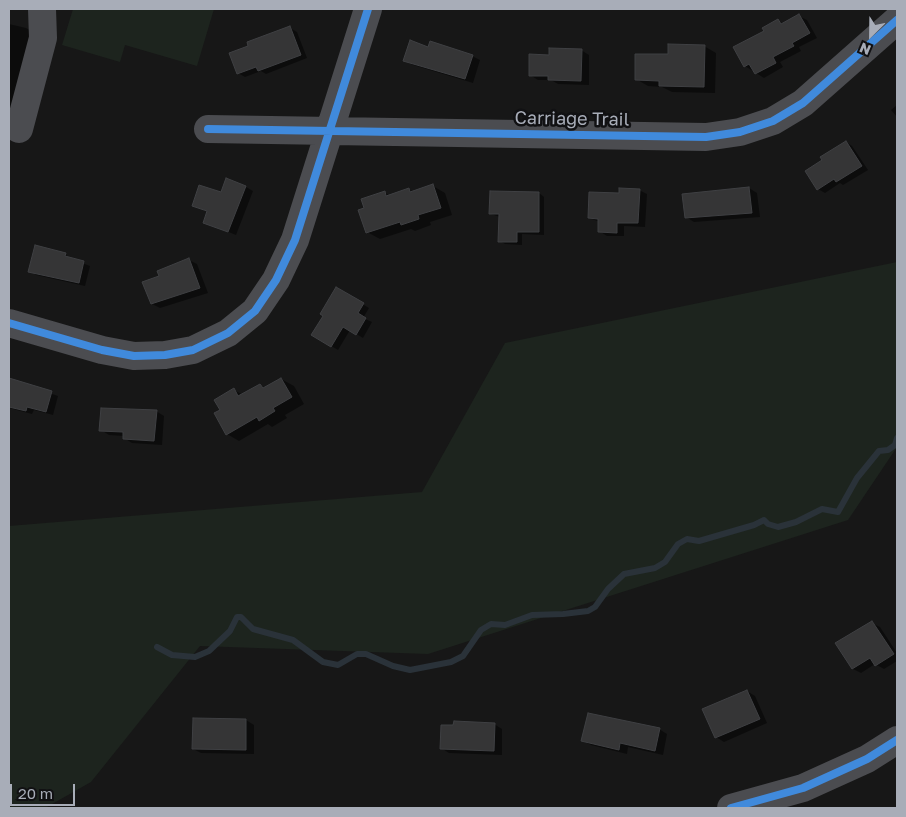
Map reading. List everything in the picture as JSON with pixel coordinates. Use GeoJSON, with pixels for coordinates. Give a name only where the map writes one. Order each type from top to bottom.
{"type":"FeatureCollection","features":[{"type":"Feature","properties":{"kind":"street"},"geometry":{"type":"LineString","coordinates":[[19,129],[43,38],[42,9]]}},
{"type":"Feature","properties":{"kind":"street"},"geometry":{"type":"LineString","coordinates":[[9,323],[102,350],[134,356],[165,355],[193,350],[228,333],[255,311],[276,280],[295,240],[368,9]]}},
{"type":"Feature","properties":{"kind":"street","name":"Carriage Trail"},"geometry":{"type":"LineString","coordinates":[[208,129],[706,137],[740,132],[773,121],[803,103],[897,20]]}},
{"type":"Feature","properties":{"kind":"street"},"geometry":{"type":"LineString","coordinates":[[732,808],[803,788],[867,759],[897,740]]}},
{"type":"Feature","properties":{"kind":"shaded area"},"geometry":{"type":"Polygon","coordinates":[[[73,9],[214,9],[197,66],[125,45],[120,62],[62,45],[73,9]]]}},
{"type":"Feature","properties":{"kind":"shaded area"},"geometry":{"type":"Polygon","coordinates":[[[897,262],[897,447],[848,520],[428,654],[200,646],[91,782],[45,808],[9,808],[9,526],[422,492],[505,343],[897,262]]]}},
{"type":"Feature","properties":{"kind":"building"},"geometry":{"type":"Polygon","coordinates":[[[799,14],[810,33],[792,43],[794,46],[773,57],[776,63],[755,74],[749,64],[744,67],[733,47],[764,31],[762,28],[778,19],[781,24],[799,14]]]}},
{"type":"Feature","properties":{"kind":"building"},"geometry":{"type":"Polygon","coordinates":[[[290,26],[301,55],[258,71],[256,67],[237,74],[229,53],[248,46],[247,42],[290,26]]]}},
{"type":"Feature","properties":{"kind":"building"},"geometry":{"type":"Polygon","coordinates":[[[410,40],[428,47],[430,41],[473,55],[465,79],[403,61],[410,40]]]}},
{"type":"Feature","properties":{"kind":"building"},"geometry":{"type":"Polygon","coordinates":[[[668,44],[705,45],[704,87],[659,86],[659,81],[635,80],[635,54],[668,54],[668,44]]]}},
{"type":"Feature","properties":{"kind":"building"},"geometry":{"type":"Polygon","coordinates":[[[549,48],[582,49],[581,81],[548,80],[548,76],[529,76],[529,54],[549,55],[549,48]]]}},
{"type":"Feature","properties":{"kind":"building"},"geometry":{"type":"Polygon","coordinates":[[[846,141],[862,166],[836,182],[834,179],[817,190],[805,171],[822,160],[820,157],[846,141]]]}},
{"type":"Feature","properties":{"kind":"building"},"geometry":{"type":"Polygon","coordinates":[[[226,178],[246,186],[228,232],[203,223],[207,211],[192,206],[199,185],[221,192],[226,178]]]}},
{"type":"Feature","properties":{"kind":"building"},"geometry":{"type":"Polygon","coordinates":[[[433,184],[441,208],[418,215],[419,219],[401,225],[400,222],[366,233],[358,210],[364,208],[361,199],[385,191],[386,196],[409,188],[410,192],[433,184]]]}},
{"type":"Feature","properties":{"kind":"building"},"geometry":{"type":"Polygon","coordinates":[[[749,187],[752,213],[685,218],[682,194],[749,187]]]}},
{"type":"Feature","properties":{"kind":"building"},"geometry":{"type":"Polygon","coordinates":[[[619,188],[640,189],[638,223],[617,223],[617,233],[598,232],[598,219],[588,218],[589,192],[619,193],[619,188]]]}},
{"type":"Feature","properties":{"kind":"building"},"geometry":{"type":"Polygon","coordinates":[[[490,191],[539,192],[539,232],[517,232],[517,242],[498,242],[499,214],[489,214],[490,191]]]}},
{"type":"Feature","properties":{"kind":"building"},"geometry":{"type":"Polygon","coordinates":[[[35,245],[66,253],[65,256],[84,261],[79,283],[28,272],[35,245]]]}},
{"type":"Feature","properties":{"kind":"building"},"geometry":{"type":"Polygon","coordinates":[[[189,258],[200,288],[151,304],[142,282],[159,276],[157,271],[189,258]]]}},
{"type":"Feature","properties":{"kind":"building"},"geometry":{"type":"Polygon","coordinates":[[[336,287],[364,303],[358,313],[366,318],[356,335],[343,327],[331,347],[311,335],[323,316],[320,314],[336,287]]]}},
{"type":"Feature","properties":{"kind":"building"},"geometry":{"type":"Polygon","coordinates":[[[9,378],[52,391],[46,412],[27,407],[26,411],[9,407],[9,378]]]}},
{"type":"Feature","properties":{"kind":"building"},"geometry":{"type":"Polygon","coordinates":[[[281,378],[292,397],[273,408],[275,411],[259,421],[257,417],[226,435],[214,413],[220,410],[214,400],[234,388],[238,396],[260,384],[263,388],[281,378]]]}},
{"type":"Feature","properties":{"kind":"building"},"geometry":{"type":"Polygon","coordinates":[[[101,408],[157,410],[154,441],[123,439],[123,432],[99,431],[101,408]]]}},
{"type":"Feature","properties":{"kind":"building"},"geometry":{"type":"Polygon","coordinates":[[[872,621],[894,654],[875,666],[870,658],[852,669],[835,643],[872,621]]]}},
{"type":"Feature","properties":{"kind":"building"},"geometry":{"type":"Polygon","coordinates":[[[747,690],[760,719],[715,738],[702,709],[747,690]]]}},
{"type":"Feature","properties":{"kind":"building"},"geometry":{"type":"Polygon","coordinates":[[[588,713],[660,728],[655,751],[620,743],[619,750],[581,741],[588,713]]]}},
{"type":"Feature","properties":{"kind":"building"},"geometry":{"type":"Polygon","coordinates":[[[193,718],[246,719],[246,750],[192,749],[193,718]]]}},
{"type":"Feature","properties":{"kind":"building"},"geometry":{"type":"Polygon","coordinates":[[[454,721],[495,723],[494,751],[440,749],[441,725],[453,725],[454,721]]]}},
{"type":"Feature","properties":{"kind":"waterway"},"geometry":{"type":"LineString","coordinates":[[157,647],[172,655],[195,657],[209,651],[230,631],[237,617],[241,617],[253,629],[293,640],[323,662],[338,665],[357,654],[366,654],[393,666],[410,670],[451,662],[463,656],[481,630],[491,624],[505,625],[532,615],[588,611],[595,607],[608,589],[624,574],[655,568],[665,562],[678,544],[687,539],[699,541],[754,525],[764,520],[768,524],[778,527],[796,522],[822,509],[838,512],[857,478],[879,451],[888,450],[895,445],[897,438]]}},
{"type":"Feature","properties":{"kind":"cycle path"},"geometry":{"type":"LineString","coordinates":[[9,323],[102,350],[134,356],[165,355],[193,350],[228,333],[255,311],[276,280],[295,240],[368,9]]}},
{"type":"Feature","properties":{"kind":"cycle path"},"geometry":{"type":"LineString","coordinates":[[208,129],[706,137],[740,132],[773,121],[803,103],[897,20]]}},
{"type":"Feature","properties":{"kind":"cycle path"},"geometry":{"type":"LineString","coordinates":[[731,808],[803,788],[867,759],[897,740]]}}]}
